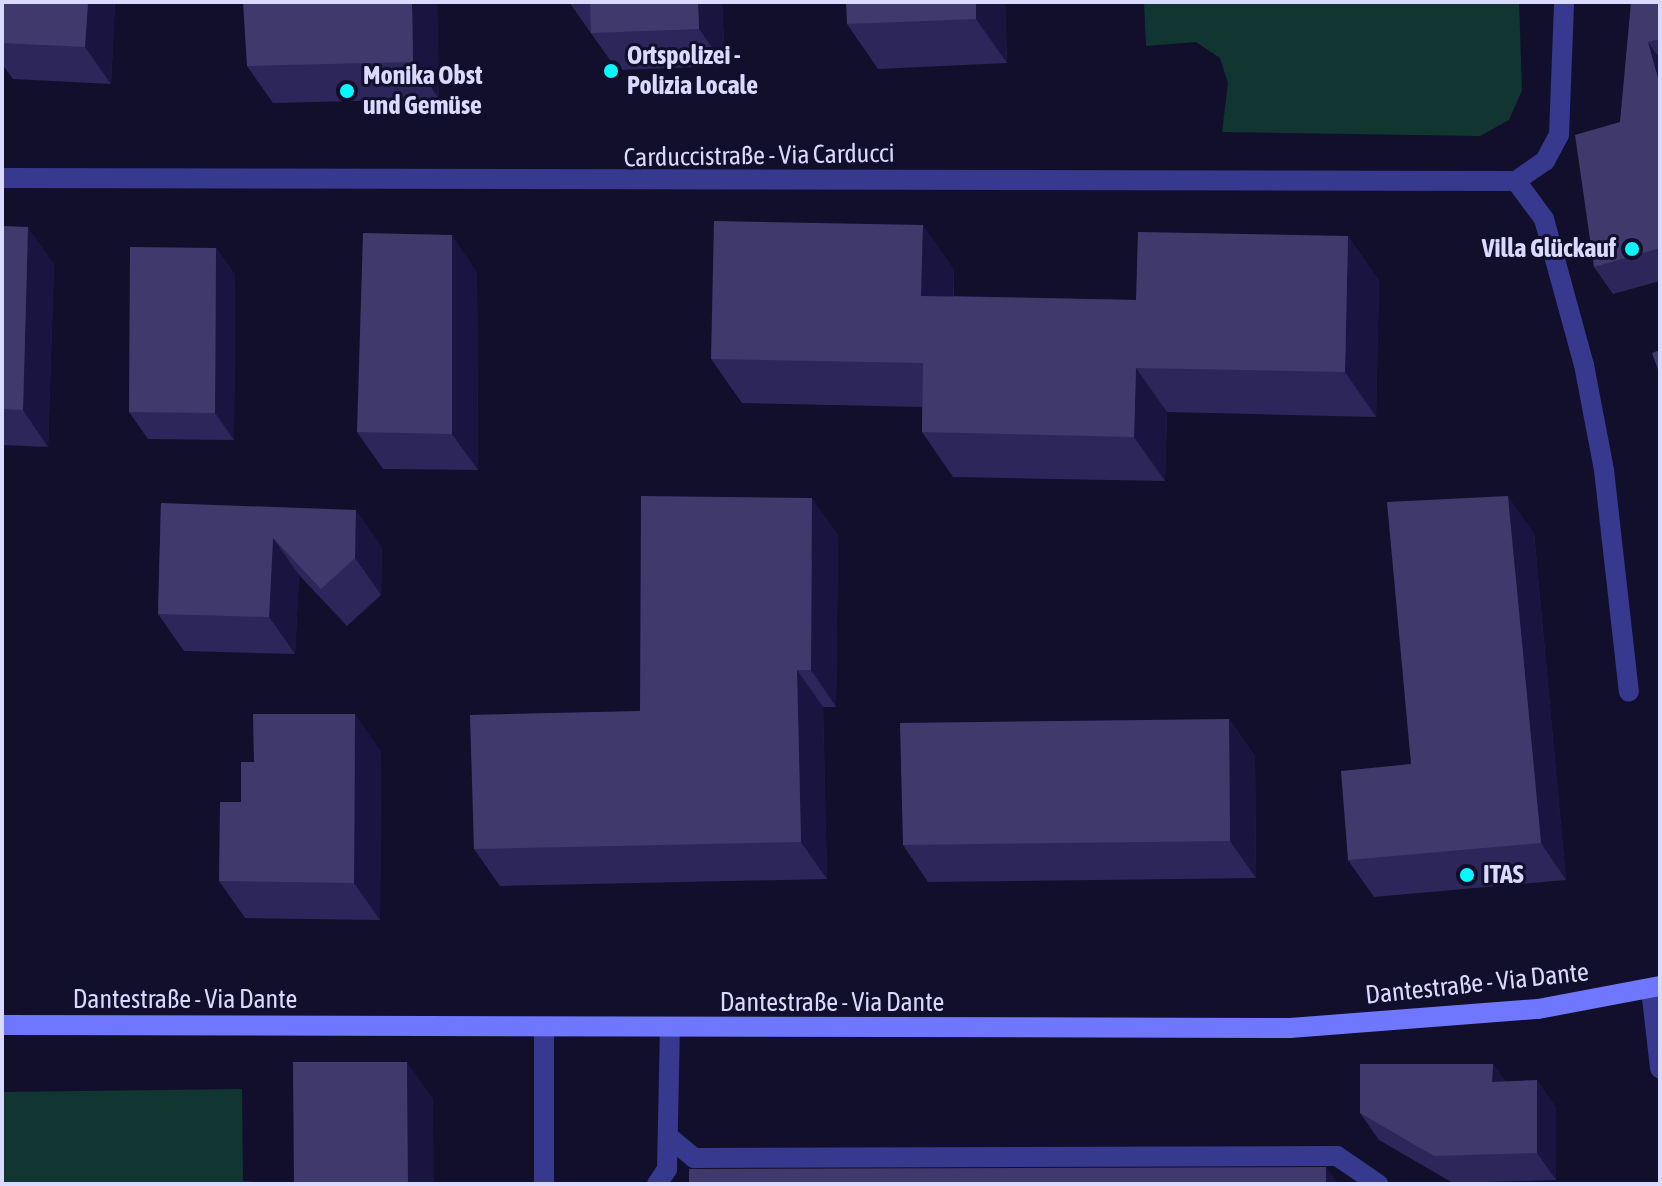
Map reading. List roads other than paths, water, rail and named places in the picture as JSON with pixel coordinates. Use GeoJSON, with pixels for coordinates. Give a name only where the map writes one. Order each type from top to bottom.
{"type":"FeatureCollection","features":[{"type":"Feature","properties":{"kind":"main road","name":"Dantestraße - Via Dante"},"geometry":{"type":"LineString","coordinates":[[2,1025],[670,1030],[1290,1028],[1538,1009],[1656,987]]}},
{"type":"Feature","properties":{"kind":"street"},"geometry":{"type":"LineString","coordinates":[[1564,2],[1559,135],[1545,161],[1516,181],[1544,219],[1584,365],[1604,470],[1629,692]]}},
{"type":"Feature","properties":{"kind":"street","name":"Carduccistraße - Via Carducci"},"geometry":{"type":"LineString","coordinates":[[2,178],[1516,181]]}},
{"type":"Feature","properties":{"kind":"street"},"geometry":{"type":"LineString","coordinates":[[1656,987],[1660,1068]]}},
{"type":"Feature","properties":{"kind":"street"},"geometry":{"type":"LineString","coordinates":[[544,1029],[544,1184]]}},
{"type":"Feature","properties":{"kind":"street"},"geometry":{"type":"LineString","coordinates":[[657,1184],[667,1169],[670,1030]]}},
{"type":"Feature","properties":{"kind":"street"},"geometry":{"type":"LineString","coordinates":[[669,1137],[694,1158],[1337,1156],[1378,1184]]}},
{"type":"Feature","properties":{"kind":"place","name":"Ortspolizei - Polizia Locale"},"geometry":{"type":"Point","coordinates":[611,71]}},
{"type":"Feature","properties":{"kind":"place","name":"Monika Obst und Gemüse"},"geometry":{"type":"Point","coordinates":[347,91]}},
{"type":"Feature","properties":{"kind":"place","name":"Villa Glückauf"},"geometry":{"type":"Point","coordinates":[1632,249]}},
{"type":"Feature","properties":{"kind":"place","name":"ITAS"},"geometry":{"type":"Point","coordinates":[1467,875]}}]}
